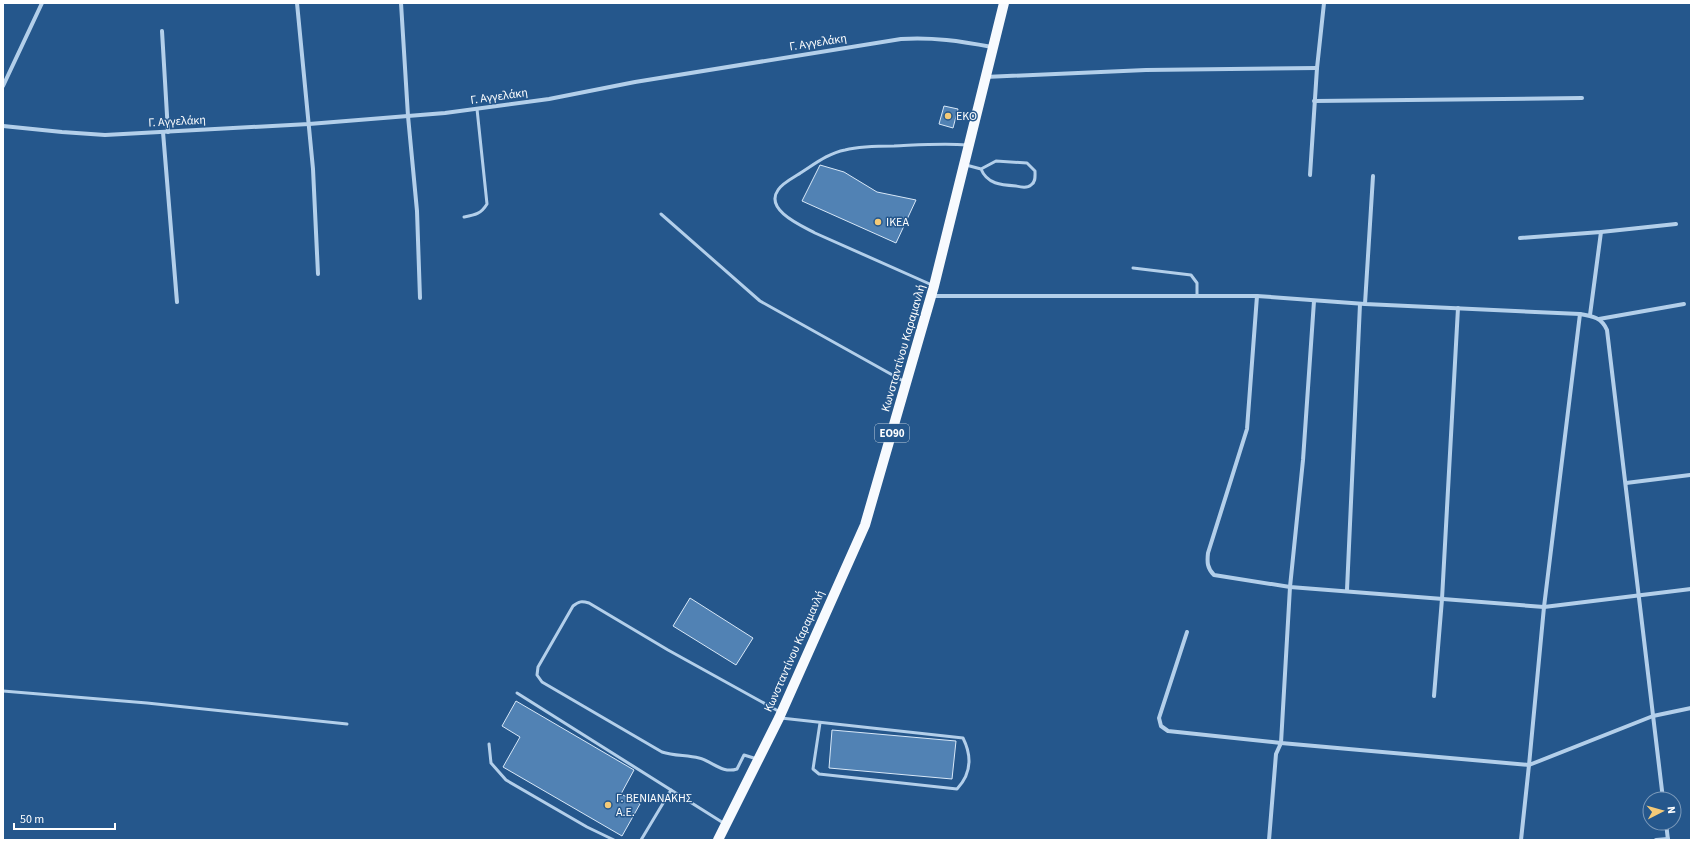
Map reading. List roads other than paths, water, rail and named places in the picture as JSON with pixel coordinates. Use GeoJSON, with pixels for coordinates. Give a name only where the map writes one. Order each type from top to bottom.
{"type":"FeatureCollection","features":[{"type":"Feature","properties":{"kind":"main road","name":"Κωνσταντίνου Καραμανλή"},"geometry":{"type":"LineString","coordinates":[[718,840],[727,825],[780,715],[865,526],[905,382],[934,286],[1004,3]]}},
{"type":"Feature","properties":{"kind":"street"},"geometry":{"type":"LineString","coordinates":[[3,86],[42,3]]}},
{"type":"Feature","properties":{"kind":"street"},"geometry":{"type":"LineString","coordinates":[[297,3],[309,124],[318,274]]}},
{"type":"Feature","properties":{"kind":"street"},"geometry":{"type":"LineString","coordinates":[[401,3],[408,116],[417,211],[420,298]]}},
{"type":"Feature","properties":{"kind":"street"},"geometry":{"type":"LineString","coordinates":[[1310,175],[1314,101],[1324,3]]}},
{"type":"Feature","properties":{"kind":"street"},"geometry":{"type":"LineString","coordinates":[[162,30],[168,132]]}},
{"type":"Feature","properties":{"kind":"street","name":"Γ. Αγγελάκη"},"geometry":{"type":"LineString","coordinates":[[3,126],[105,135],[309,124],[477,109],[549,99],[635,82],[901,39],[925,37],[950,39],[993,48]]}},
{"type":"Feature","properties":{"kind":"street"},"geometry":{"type":"LineString","coordinates":[[985,77],[1146,70],[1317,68]]}},
{"type":"Feature","properties":{"kind":"street"},"geometry":{"type":"LineString","coordinates":[[1314,101],[1582,98]]}},
{"type":"Feature","properties":{"kind":"street"},"geometry":{"type":"LineString","coordinates":[[163,132],[177,302]]}},
{"type":"Feature","properties":{"kind":"street"},"geometry":{"type":"LineString","coordinates":[[1365,304],[1373,176]]}},
{"type":"Feature","properties":{"kind":"street"},"geometry":{"type":"LineString","coordinates":[[1520,238],[1601,232],[1676,224]]}},
{"type":"Feature","properties":{"kind":"street"},"geometry":{"type":"LineString","coordinates":[[1590,315],[1601,232]]}},
{"type":"Feature","properties":{"kind":"street"},"geometry":{"type":"LineString","coordinates":[[930,296],[1258,296],[1360,304],[1580,314],[1590,315],[1599,319],[1604,323],[1607,330],[1662,791]]}},
{"type":"Feature","properties":{"kind":"street"},"geometry":{"type":"LineString","coordinates":[[1258,296],[1247,429],[1208,553],[1207,561],[1209,570],[1214,575],[1290,587],[1347,590],[1544,608],[1691,590]]}},
{"type":"Feature","properties":{"kind":"street"},"geometry":{"type":"LineString","coordinates":[[1269,840],[1276,754],[1280,743],[1290,587],[1303,460],[1314,301]]}},
{"type":"Feature","properties":{"kind":"street"},"geometry":{"type":"LineString","coordinates":[[1347,590],[1360,304]]}},
{"type":"Feature","properties":{"kind":"street"},"geometry":{"type":"LineString","coordinates":[[1599,319],[1684,304]]}},
{"type":"Feature","properties":{"kind":"street"},"geometry":{"type":"LineString","coordinates":[[1434,696],[1442,599],[1458,308]]}},
{"type":"Feature","properties":{"kind":"street"},"geometry":{"type":"LineString","coordinates":[[1521,840],[1530,765],[1544,608],[1580,314]]}},
{"type":"Feature","properties":{"kind":"street"},"geometry":{"type":"LineString","coordinates":[[1626,483],[1690,475]]}},
{"type":"Feature","properties":{"kind":"street"},"geometry":{"type":"LineString","coordinates":[[1187,632],[1159,718],[1161,726],[1168,731],[1280,743],[1530,765],[1653,716],[1691,708]]}},
{"type":"Feature","properties":{"kind":"street"},"geometry":{"type":"LineString","coordinates":[[1656,840],[1668,839]]}},
{"type":"Feature","properties":{"kind":"lane"},"geometry":{"type":"LineString","coordinates":[[464,217],[478,215],[484,210],[487,204],[477,109]]}},
{"type":"Feature","properties":{"kind":"lane"},"geometry":{"type":"LineString","coordinates":[[934,286],[800,225],[783,215],[776,206],[775,197],[778,190],[786,183],[829,155],[844,150],[860,147],[921,144],[970,145]]}},
{"type":"Feature","properties":{"kind":"lane"},"geometry":{"type":"LineString","coordinates":[[965,165],[981,169],[996,161],[1028,163],[1035,171],[1035,180],[1027,187],[998,184],[984,176],[981,169]]}},
{"type":"Feature","properties":{"kind":"lane"},"geometry":{"type":"LineString","coordinates":[[661,214],[760,301],[905,382]]}},
{"type":"Feature","properties":{"kind":"lane"},"geometry":{"type":"LineString","coordinates":[[1133,268],[1191,275],[1197,283],[1198,295]]}},
{"type":"Feature","properties":{"kind":"lane"},"geometry":{"type":"LineString","coordinates":[[759,759],[744,755],[737,770],[732,771],[725,770],[699,758],[673,756],[662,752],[542,682],[537,675],[538,667],[573,606],[578,602],[583,601],[589,603],[780,715],[820,723],[963,738],[969,751],[970,758],[968,772],[962,784],[957,789],[819,774],[813,769],[820,723]]}},
{"type":"Feature","properties":{"kind":"lane"},"geometry":{"type":"LineString","coordinates":[[3,691],[146,703],[347,724]]}},
{"type":"Feature","properties":{"kind":"lane"},"geometry":{"type":"LineString","coordinates":[[517,693],[727,825]]}},
{"type":"Feature","properties":{"kind":"lane"},"geometry":{"type":"LineString","coordinates":[[489,744],[491,763],[506,780],[587,827],[614,840]]}},
{"type":"Feature","properties":{"kind":"lane"},"geometry":{"type":"LineString","coordinates":[[641,840],[671,790]]}},
{"type":"Feature","properties":{"kind":"place","name":"EKO"},"geometry":{"type":"Point","coordinates":[948,116]}},
{"type":"Feature","properties":{"kind":"place","name":"IKEA"},"geometry":{"type":"Point","coordinates":[878,222]}},
{"type":"Feature","properties":{"kind":"place","name":"Γ. ΒΕΝΙΑΝΑΚΗΣ A.E."},"geometry":{"type":"Point","coordinates":[608,805]}}]}
